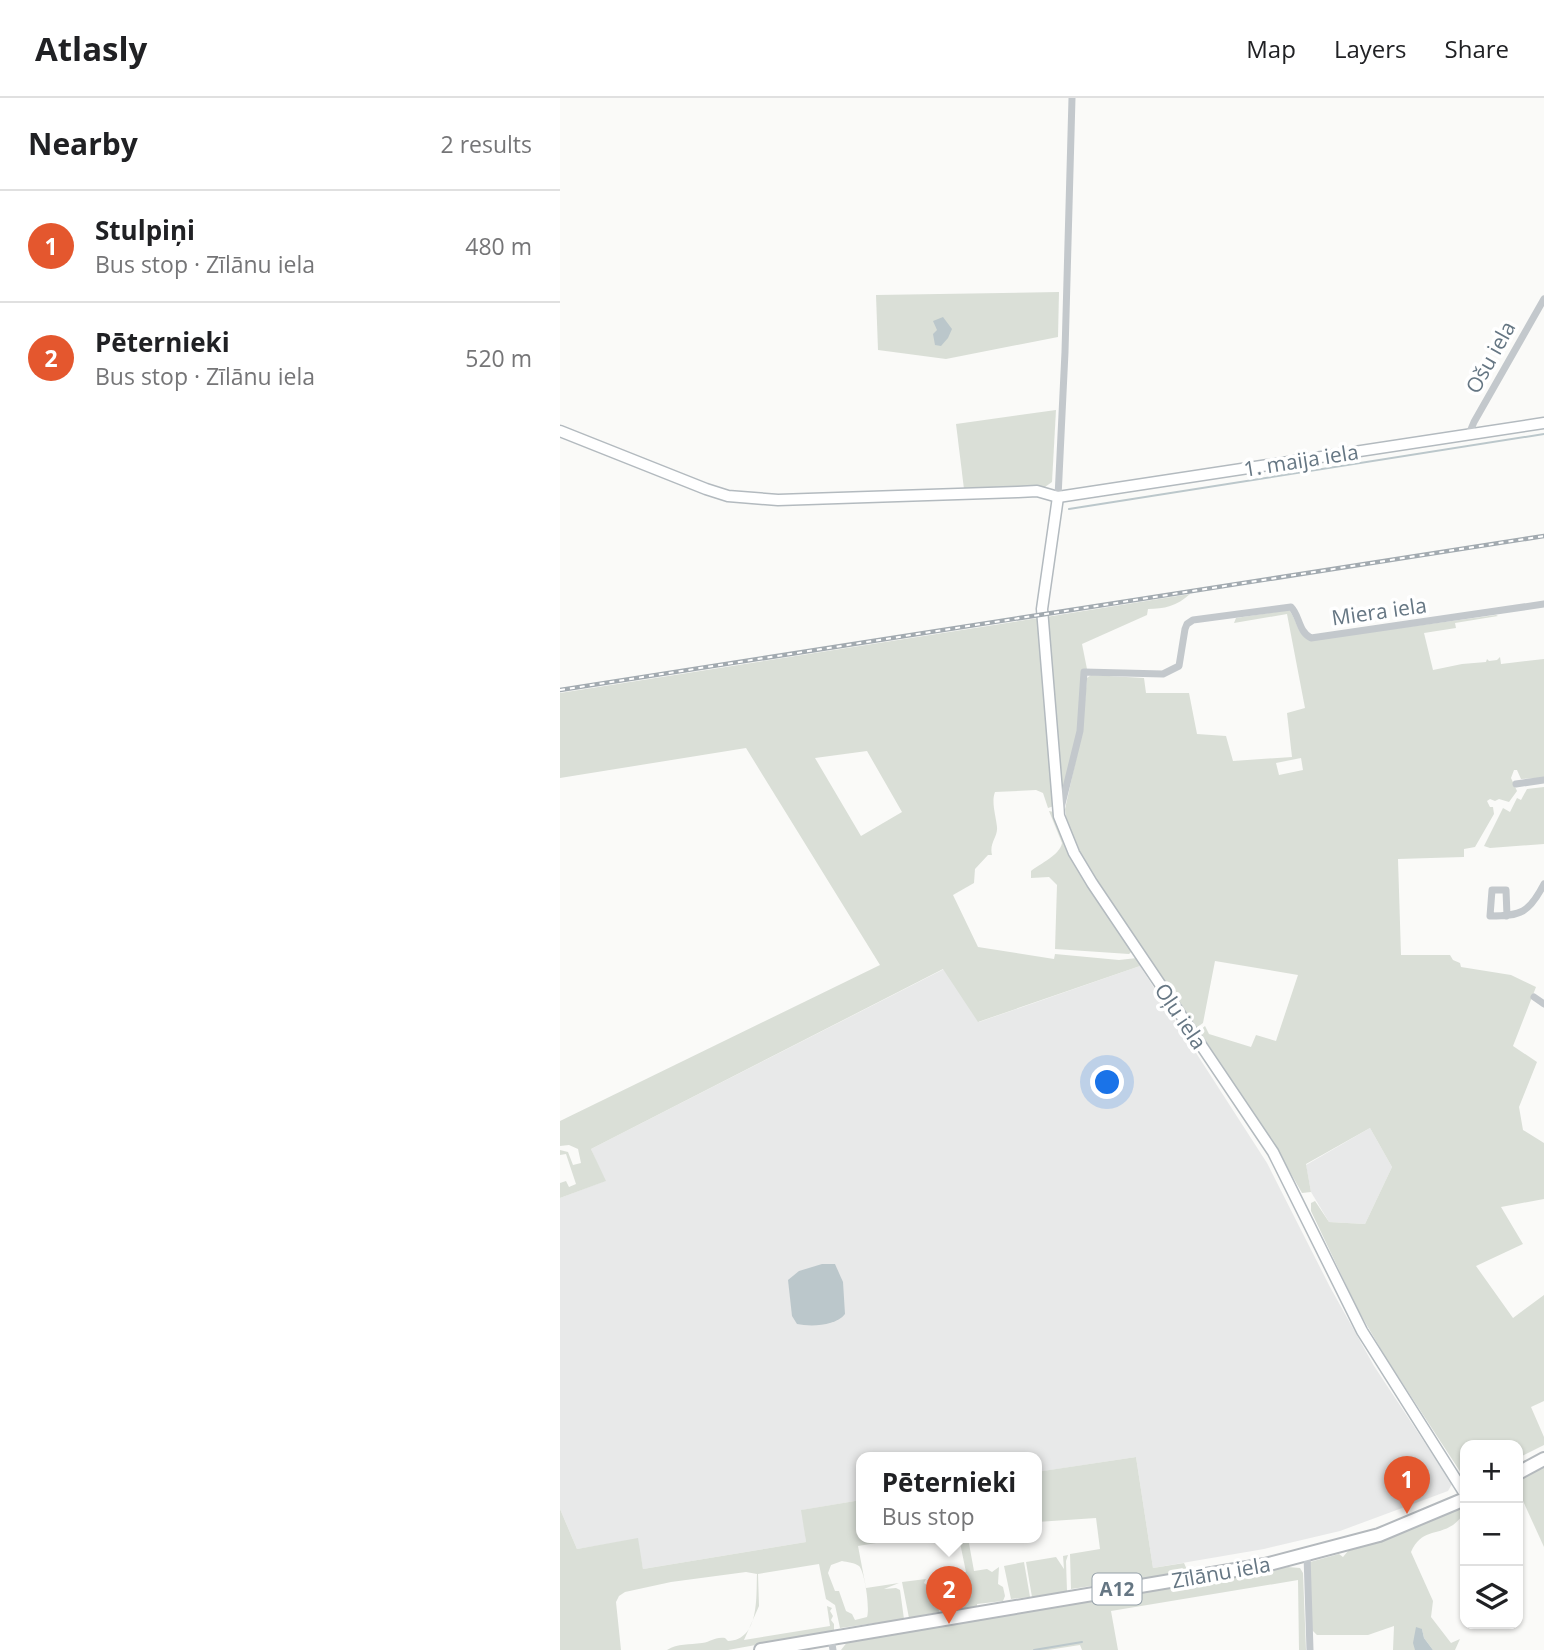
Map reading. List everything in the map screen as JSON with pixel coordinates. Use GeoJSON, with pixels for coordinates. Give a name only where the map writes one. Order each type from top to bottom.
{"type":"FeatureCollection","features":[{"type":"Feature","properties":{"kind":"highway"},"geometry":{"type":"LineString","coordinates":[[1523,1470],[1544,1460]]}},
{"type":"Feature","properties":{"kind":"highway","name":"Zīlānu iela"},"geometry":{"type":"LineString","coordinates":[[761,1650],[832,1644],[1307,1555],[1379,1535],[1460,1501]]}},
{"type":"Feature","properties":{"kind":"street"},"geometry":{"type":"LineString","coordinates":[[1058,497],[1072,98]]}},
{"type":"Feature","properties":{"kind":"street","name":"Ošu iela"},"geometry":{"type":"LineString","coordinates":[[1469,434],[1544,299]]}},
{"type":"Feature","properties":{"kind":"street","name":"1. maija iela"},"geometry":{"type":"LineString","coordinates":[[560,431],[706,489],[751,499],[778,500],[1037,491],[1058,497],[1544,423]]}},
{"type":"Feature","properties":{"kind":"street","name":"Oļu iela"},"geometry":{"type":"LineString","coordinates":[[1058,497],[1042,609],[1059,816],[1074,853],[1273,1152],[1362,1331],[1460,1486]]}},
{"type":"Feature","properties":{"kind":"street","name":"Miera iela"},"geometry":{"type":"LineString","coordinates":[[1059,816],[1080,731],[1084,672],[1163,674],[1179,666],[1185,629],[1193,620],[1291,607],[1301,629],[1311,638],[1544,604]]}},
{"type":"Feature","properties":{"kind":"street"},"geometry":{"type":"LineString","coordinates":[[1516,783],[1544,780]]}},
{"type":"Feature","properties":{"kind":"street"},"geometry":{"type":"LineString","coordinates":[[1507,916],[1525,911],[1542,894],[1544,884]]}},
{"type":"Feature","properties":{"kind":"street"},"geometry":{"type":"LineString","coordinates":[[1534,997],[1544,1004]]}},
{"type":"Feature","properties":{"kind":"street"},"geometry":{"type":"LineString","coordinates":[[1307,1555],[1310,1650]]}},
{"type":"Feature","properties":{"kind":"shaded area"},"geometry":{"type":"Polygon","coordinates":[[[1059,292],[1058,337],[946,359],[878,350],[876,295],[1059,292]]]}},
{"type":"Feature","properties":{"kind":"shaded area"},"geometry":{"type":"Polygon","coordinates":[[[943,317],[952,329],[941,346],[935,345],[933,334],[937,330],[933,321],[943,317]]]}},
{"type":"Feature","properties":{"kind":"shaded area"},"geometry":{"type":"Polygon","coordinates":[[[1056,410],[1052,482],[1045,487],[964,489],[956,424],[1056,410]]]}},
{"type":"Feature","properties":{"kind":"shaded area"},"geometry":{"type":"Polygon","coordinates":[[[1190,594],[1170,606],[1148,609],[1147,615],[1082,644],[1087,669],[1084,670],[1078,730],[1064,786],[1061,786],[1046,617],[1190,594]]]}},
{"type":"Feature","properties":{"kind":"shaded area"},"geometry":{"type":"Polygon","coordinates":[[[1289,610],[1302,635],[1311,640],[1496,615],[1498,616],[1455,623],[1456,628],[1424,633],[1433,670],[1486,662],[1487,659],[1497,660],[1500,657],[1501,664],[1544,659],[1544,778],[1521,779],[1517,770],[1514,770],[1511,778],[1517,791],[1509,802],[1499,799],[1487,801],[1490,807],[1493,807],[1494,814],[1475,847],[1464,849],[1464,857],[1398,859],[1401,955],[1450,955],[1461,967],[1511,975],[1536,987],[1513,1046],[1537,1062],[1519,1107],[1523,1130],[1544,1143],[1544,1199],[1501,1207],[1523,1244],[1476,1266],[1513,1318],[1544,1295],[1544,1401],[1531,1407],[1544,1437],[1544,1445],[1523,1456],[1523,1440],[1460,1440],[1460,1471],[1358,1310],[1311,1211],[1311,1203],[1315,1201],[1329,1222],[1365,1224],[1392,1167],[1370,1128],[1306,1164],[1311,1192],[1302,1193],[1274,1144],[1199,1031],[1205,1026],[1209,1034],[1251,1047],[1256,1035],[1276,1041],[1298,975],[1215,961],[1203,1023],[1196,1028],[1088,869],[1067,823],[1065,809],[1082,732],[1087,678],[1091,675],[1144,678],[1146,693],[1189,693],[1197,734],[1226,736],[1233,761],[1292,757],[1287,713],[1305,708],[1287,614],[1234,623],[1236,618],[1289,610]],[[1301,758],[1276,763],[1279,775],[1303,770],[1301,758]]]}},
{"type":"Feature","properties":{"kind":"shaded area"},"geometry":{"type":"Polygon","coordinates":[[[1038,618],[1054,806],[1048,808],[1043,793],[1036,790],[995,792],[997,831],[992,855],[988,855],[975,869],[974,883],[953,895],[978,947],[1054,959],[1055,954],[1119,960],[1137,958],[1140,966],[978,1022],[943,969],[591,1149],[606,1181],[560,1198],[560,1183],[566,1181],[569,1187],[576,1184],[566,1154],[560,1155],[560,1150],[568,1152],[573,1165],[581,1163],[578,1149],[569,1145],[560,1146],[560,1121],[880,965],[746,748],[560,778],[560,693],[1038,618]],[[867,751],[815,758],[861,836],[902,812],[867,751]]]}},
{"type":"Feature","properties":{"kind":"shaded area"},"geometry":{"type":"Polygon","coordinates":[[[1544,787],[1544,844],[1490,848],[1484,846],[1503,808],[1510,812],[1517,798],[1521,800],[1527,789],[1544,787]]]}},
{"type":"Feature","properties":{"kind":"shaded area"},"geometry":{"type":"Polygon","coordinates":[[[1049,811],[1054,812],[1076,867],[1132,951],[1129,954],[1055,949],[1057,885],[1049,877],[1031,878],[1031,871],[1061,847],[1062,843],[1049,811]]]}},
{"type":"Feature","properties":{"kind":"shaded area"},"geometry":{"type":"Polygon","coordinates":[[[1140,966],[1267,1163],[1374,1366],[1452,1484],[1448,1491],[1340,1531],[1264,1549],[1153,1568],[1136,1457],[1042,1471],[1042,1452],[856,1452],[856,1501],[802,1510],[806,1542],[643,1569],[637,1539],[577,1549],[560,1509],[560,1198],[605,1181],[591,1149],[944,969],[979,1022],[1140,966]]]}},
{"type":"Feature","properties":{"kind":"shaded area"},"geometry":{"type":"Polygon","coordinates":[[[1370,1128],[1392,1167],[1365,1224],[1329,1222],[1311,1192],[1306,1165],[1370,1128]]]}},
{"type":"Feature","properties":{"kind":"shaded area"},"geometry":{"type":"Polygon","coordinates":[[[822,1264],[835,1264],[843,1282],[845,1314],[836,1321],[823,1325],[797,1324],[792,1316],[788,1280],[799,1271],[822,1264]]]}},
{"type":"Feature","properties":{"kind":"shaded area"},"geometry":{"type":"Polygon","coordinates":[[[1136,1457],[1153,1568],[1184,1563],[1188,1572],[1071,1589],[1070,1554],[1100,1549],[1096,1518],[1042,1522],[1042,1471],[1136,1457]]]}},
{"type":"Feature","properties":{"kind":"shaded area"},"geometry":{"type":"Polygon","coordinates":[[[1544,1466],[1544,1547],[1523,1501],[1523,1476],[1544,1466]]]}},
{"type":"Feature","properties":{"kind":"shaded area"},"geometry":{"type":"Polygon","coordinates":[[[856,1501],[856,1543],[876,1543],[858,1546],[866,1588],[899,1583],[884,1589],[900,1590],[904,1619],[840,1628],[835,1605],[826,1599],[819,1564],[758,1574],[759,1606],[752,1622],[756,1605],[757,1574],[746,1572],[671,1582],[625,1592],[619,1596],[616,1602],[621,1650],[560,1650],[560,1509],[577,1549],[638,1538],[643,1569],[806,1542],[801,1510],[856,1501]],[[842,1561],[831,1565],[828,1573],[835,1591],[839,1591],[846,1611],[852,1614],[855,1620],[867,1617],[868,1606],[863,1575],[857,1565],[842,1561]]]}},
{"type":"Feature","properties":{"kind":"shaded area"},"geometry":{"type":"Polygon","coordinates":[[[1460,1507],[1460,1519],[1447,1528],[1424,1536],[1411,1552],[1433,1601],[1431,1617],[1451,1643],[1460,1639],[1455,1650],[1433,1650],[1424,1638],[1422,1629],[1415,1650],[1393,1650],[1394,1626],[1368,1635],[1317,1635],[1311,1629],[1310,1562],[1339,1554],[1343,1557],[1348,1551],[1420,1526],[1460,1507]]]}},
{"type":"Feature","properties":{"kind":"shaded area"},"geometry":{"type":"Polygon","coordinates":[[[960,1543],[969,1543],[974,1571],[987,1569],[992,1572],[999,1567],[998,1584],[1003,1587],[1003,1601],[950,1611],[943,1609],[937,1577],[966,1572],[960,1543]]]}},
{"type":"Feature","properties":{"kind":"shaded area"},"geometry":{"type":"Polygon","coordinates":[[[1068,1555],[1067,1591],[1032,1597],[1026,1562],[1056,1557],[1064,1569],[1063,1556],[1068,1555]]]}},
{"type":"Feature","properties":{"kind":"shaded area"},"geometry":{"type":"Polygon","coordinates":[[[1024,1562],[1030,1597],[1011,1599],[1004,1566],[1024,1562]]]}},
{"type":"Feature","properties":{"kind":"shaded area"},"geometry":{"type":"Polygon","coordinates":[[[1288,1567],[1300,1568],[1303,1573],[1306,1650],[1299,1650],[1298,1580],[1111,1611],[1118,1650],[1082,1650],[1080,1645],[1048,1650],[841,1650],[848,1641],[1288,1567]]]}},
{"type":"Feature","properties":{"kind":"shaded area"},"geometry":{"type":"Polygon","coordinates":[[[934,1577],[939,1612],[909,1618],[902,1582],[926,1579],[924,1583],[928,1586],[929,1578],[934,1577]]]}},
{"type":"Feature","properties":{"kind":"shaded area"},"geometry":{"type":"Polygon","coordinates":[[[827,1606],[832,1608],[830,1611],[834,1631],[728,1650],[667,1650],[679,1645],[718,1638],[728,1641],[738,1639],[750,1627],[744,1640],[830,1626],[827,1606]]]}},
{"type":"Feature","properties":{"kind":"shaded area"},"geometry":{"type":"Polygon","coordinates":[[[1416,1627],[1422,1629],[1424,1638],[1433,1650],[1415,1650],[1413,1643],[1416,1627]]]}},
{"type":"Feature","properties":{"kind":"waterway"},"geometry":{"type":"LineString","coordinates":[[1069,509],[1544,434]]}},
{"type":"Feature","properties":{"kind":"waterway"},"geometry":{"type":"LineString","coordinates":[[1034,1650],[1082,1642]]}},
{"type":"Feature","properties":{"kind":"railway"},"geometry":{"type":"LineString","coordinates":[[560,690],[1544,536]]}},
{"type":"Feature","properties":{"kind":"place","name":"Stulpiņi"},"geometry":{"type":"Point","coordinates":[1407,1514]}},
{"type":"Feature","properties":{"kind":"place","name":"Pēternieki"},"geometry":{"type":"Point","coordinates":[949,1624]}}]}
